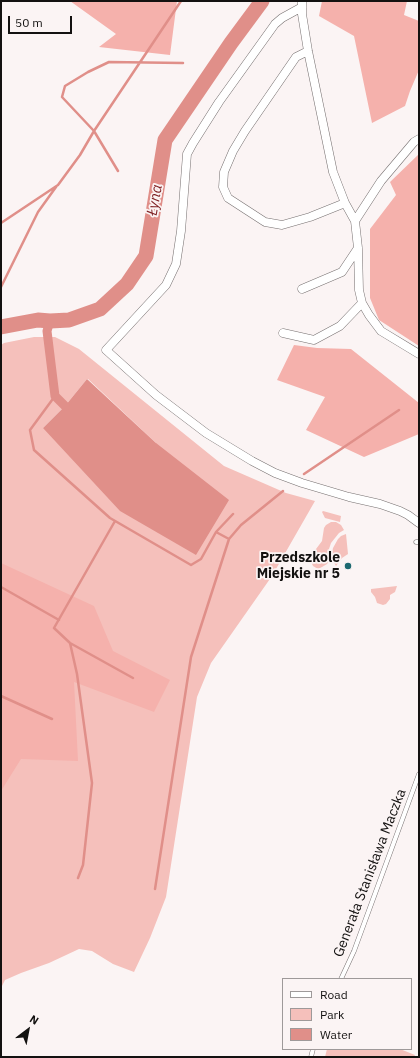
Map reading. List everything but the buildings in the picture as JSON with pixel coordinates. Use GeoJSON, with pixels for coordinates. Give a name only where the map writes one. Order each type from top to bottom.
{"type":"FeatureCollection","features":[{"type":"Feature","properties":{"kind":"street"},"geometry":{"type":"LineString","coordinates":[[302,4],[302,14],[308,51],[333,172],[345,203],[355,221],[358,248],[359,290],[362,303],[381,331],[419,354]]}},
{"type":"Feature","properties":{"kind":"street"},"geometry":{"type":"LineString","coordinates":[[302,4],[275,24],[219,102],[193,143],[187,154],[176,264],[166,285],[106,350],[156,395],[206,433],[252,461],[275,473],[302,483],[349,497],[380,504],[400,511],[419,523]]}},
{"type":"Feature","properties":{"kind":"street"},"geometry":{"type":"LineString","coordinates":[[308,51],[296,57],[245,131],[233,151],[224,172],[223,187],[228,198],[265,222],[271,223],[282,224],[310,217],[345,203]]}},
{"type":"Feature","properties":{"kind":"street"},"geometry":{"type":"LineString","coordinates":[[355,221],[381,181],[414,142],[419,139]]}},
{"type":"Feature","properties":{"kind":"street"},"geometry":{"type":"LineString","coordinates":[[302,289],[342,272],[358,248]]}},
{"type":"Feature","properties":{"kind":"street"},"geometry":{"type":"LineString","coordinates":[[283,332],[314,340],[340,326],[362,303]]}},
{"type":"Feature","properties":{"kind":"lane","name":"Generała Stanisława Maczka"},"geometry":{"type":"LineString","coordinates":[[341,978],[354,951],[419,774]]}},
{"type":"Feature","properties":{"kind":"green space"},"geometry":{"type":"Polygon","coordinates":[[[34,337],[55,337],[79,349],[224,466],[286,493],[315,501],[272,576],[211,663],[197,697],[166,897],[150,938],[134,972],[113,964],[92,951],[79,949],[49,963],[5,980],[1,988],[1,345],[4,343],[34,337]],[[88,379],[65,406],[43,428],[156,443],[88,379]]]}},
{"type":"Feature","properties":{"kind":"green space"},"geometry":{"type":"Polygon","coordinates":[[[322,512],[341,516],[340,522],[325,518],[322,512]]]}},
{"type":"Feature","properties":{"kind":"green space"},"geometry":{"type":"Polygon","coordinates":[[[331,522],[336,522],[341,525],[344,530],[339,533],[331,543],[328,554],[329,561],[327,564],[318,569],[313,566],[309,557],[322,541],[324,528],[331,522]]]}},
{"type":"Feature","properties":{"kind":"green space"},"geometry":{"type":"Polygon","coordinates":[[[346,534],[348,554],[342,558],[336,566],[332,559],[333,548],[338,539],[346,534]]]}},
{"type":"Feature","properties":{"kind":"green space"},"geometry":{"type":"Polygon","coordinates":[[[397,586],[395,592],[390,595],[390,599],[383,605],[377,603],[371,592],[371,589],[397,586]]]}},
{"type":"Feature","properties":{"kind":"green space"},"geometry":{"type":"Polygon","coordinates":[[[327,1050],[402,1050],[415,1055],[414,1057],[325,1057],[327,1050]]]}},
{"type":"Feature","properties":{"kind":"shaded area"},"geometry":{"type":"Polygon","coordinates":[[[70,1],[177,1],[170,55],[99,47],[116,34],[70,1]]]}},
{"type":"Feature","properties":{"kind":"shaded area"},"geometry":{"type":"Polygon","coordinates":[[[322,1],[407,1],[404,15],[419,21],[419,70],[405,106],[372,123],[354,36],[319,16],[322,1]]]}},
{"type":"Feature","properties":{"kind":"shaded area"},"geometry":{"type":"Polygon","coordinates":[[[419,154],[419,346],[379,320],[370,298],[370,229],[396,195],[390,182],[419,154]]]}},
{"type":"Feature","properties":{"kind":"shaded area"},"geometry":{"type":"Polygon","coordinates":[[[294,345],[317,348],[351,349],[419,403],[419,434],[364,457],[306,430],[325,397],[277,380],[294,345]]]}},
{"type":"Feature","properties":{"kind":"shaded area"},"geometry":{"type":"Polygon","coordinates":[[[1,563],[94,606],[113,651],[170,680],[154,712],[74,682],[78,761],[21,759],[1,791],[1,563]]]}},
{"type":"Feature","properties":{"kind":"water"},"geometry":{"type":"Polygon","coordinates":[[[87,379],[156,443],[229,500],[196,555],[120,511],[43,428],[65,406],[87,379]]]}},
{"type":"Feature","properties":{"kind":"waterway"},"geometry":{"type":"LineString","coordinates":[[1,223],[58,185],[80,155],[94,131],[181,1]]}},
{"type":"Feature","properties":{"kind":"waterway","name":"Łyna"},"geometry":{"type":"LineString","coordinates":[[1,327],[38,320],[69,320],[100,309],[127,284],[146,256],[165,140],[231,43],[262,1]]}},
{"type":"Feature","properties":{"kind":"waterway"},"geometry":{"type":"LineString","coordinates":[[118,171],[94,131],[62,97],[65,86],[88,72],[109,62],[183,63]]}},
{"type":"Feature","properties":{"kind":"waterway"},"geometry":{"type":"LineString","coordinates":[[1,287],[38,212],[56,187]]}},
{"type":"Feature","properties":{"kind":"waterway"},"geometry":{"type":"LineString","coordinates":[[50,321],[47,331],[55,396],[65,406]]}},
{"type":"Feature","properties":{"kind":"waterway"},"geometry":{"type":"LineString","coordinates":[[55,396],[30,430],[34,450],[110,518],[191,565],[201,559],[216,532],[233,514]]}},
{"type":"Feature","properties":{"kind":"waterway"},"geometry":{"type":"LineString","coordinates":[[304,474],[399,410]]}},
{"type":"Feature","properties":{"kind":"waterway"},"geometry":{"type":"LineString","coordinates":[[155,889],[191,657],[229,539],[241,525],[283,491]]}},
{"type":"Feature","properties":{"kind":"waterway"},"geometry":{"type":"LineString","coordinates":[[115,521],[54,628],[70,643],[133,678]]}},
{"type":"Feature","properties":{"kind":"waterway"},"geometry":{"type":"LineString","coordinates":[[216,532],[229,539]]}},
{"type":"Feature","properties":{"kind":"waterway"},"geometry":{"type":"LineString","coordinates":[[1,587],[59,620]]}},
{"type":"Feature","properties":{"kind":"waterway"},"geometry":{"type":"LineString","coordinates":[[70,643],[77,674],[92,783],[83,865],[78,878]]}},
{"type":"Feature","properties":{"kind":"waterway"},"geometry":{"type":"LineString","coordinates":[[1,696],[52,719]]}},
{"type":"Feature","properties":{"kind":"place","name":"Przedszkole Miejskie nr 5"},"geometry":{"type":"Point","coordinates":[348,566]}}]}
